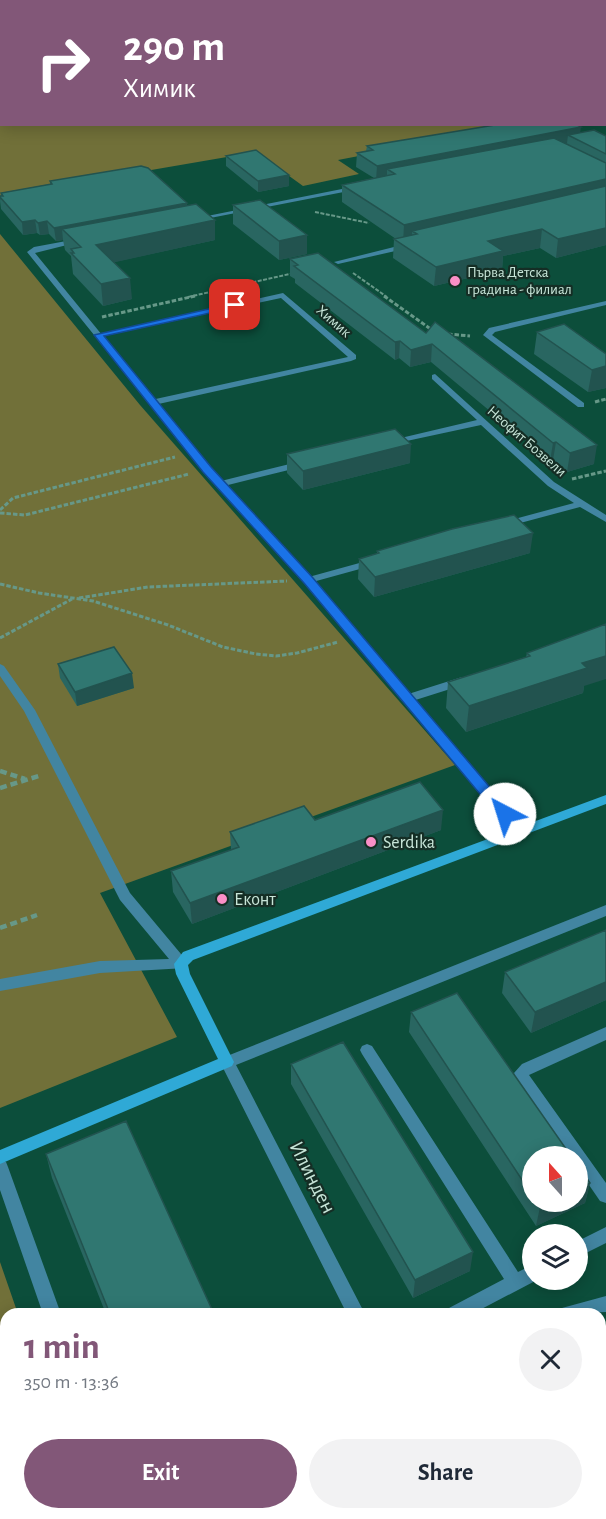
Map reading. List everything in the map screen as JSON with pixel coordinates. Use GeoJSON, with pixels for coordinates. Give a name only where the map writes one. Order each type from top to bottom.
{"type":"FeatureCollection","features":[{"type":"Feature","properties":{"kind":"street"},"geometry":{"type":"LineString","coordinates":[[190,220],[370,185]]}},
{"type":"Feature","properties":{"kind":"street"},"geometry":{"type":"LineString","coordinates":[[88,239],[36,249],[31,252],[207,469],[309,580],[406,699],[519,831]]}},
{"type":"Feature","properties":{"kind":"street"},"geometry":{"type":"LineString","coordinates":[[338,262],[419,243]]}},
{"type":"Feature","properties":{"kind":"street","name":"Химик"},"geometry":{"type":"LineString","coordinates":[[99,335],[283,295],[353,357],[351,360],[154,402]]}},
{"type":"Feature","properties":{"kind":"street"},"geometry":{"type":"LineString","coordinates":[[581,405],[488,335],[492,330],[606,303]]}},
{"type":"Feature","properties":{"kind":"street","name":"Неофит Бозвели"},"geometry":{"type":"LineString","coordinates":[[435,377],[481,422],[551,484],[583,502],[606,519]]}},
{"type":"Feature","properties":{"kind":"street"},"geometry":{"type":"LineString","coordinates":[[382,445],[481,422]]}},
{"type":"Feature","properties":{"kind":"street"},"geometry":{"type":"LineString","coordinates":[[220,484],[313,462]]}},
{"type":"Feature","properties":{"kind":"street"},"geometry":{"type":"LineString","coordinates":[[491,528],[583,502]]}},
{"type":"Feature","properties":{"kind":"street"},"geometry":{"type":"LineString","coordinates":[[309,580],[389,557]]}},
{"type":"Feature","properties":{"kind":"street"},"geometry":{"type":"LineString","coordinates":[[0,668],[29,710],[125,896],[181,964],[187,984],[227,1062]]}},
{"type":"Feature","properties":{"kind":"street"},"geometry":{"type":"LineString","coordinates":[[406,699],[473,677]]}},
{"type":"Feature","properties":{"kind":"street"},"geometry":{"type":"LineString","coordinates":[[0,985],[100,967],[181,964],[188,956],[198,951],[606,799]]}},
{"type":"Feature","properties":{"kind":"street"},"geometry":{"type":"LineString","coordinates":[[0,1157],[227,1062],[606,910]]}},
{"type":"Feature","properties":{"kind":"street"},"geometry":{"type":"LineString","coordinates":[[606,1033],[527,1068],[521,1073],[523,1081],[606,1196]]}},
{"type":"Feature","properties":{"kind":"street"},"geometry":{"type":"LineString","coordinates":[[368,1050],[515,1282]]}},
{"type":"Feature","properties":{"kind":"street","name":"Илинден"},"geometry":{"type":"LineString","coordinates":[[227,1062],[353,1308]]}},
{"type":"Feature","properties":{"kind":"street"},"geometry":{"type":"LineString","coordinates":[[0,1167],[50,1308]]}},
{"type":"Feature","properties":{"kind":"street"},"geometry":{"type":"LineString","coordinates":[[588,1245],[606,1235]]}},
{"type":"Feature","properties":{"kind":"street"},"geometry":{"type":"LineString","coordinates":[[466,1308],[522,1278]]}},
{"type":"Feature","properties":{"kind":"street"},"geometry":{"type":"LineString","coordinates":[[591,1308],[606,1304]]}},
{"type":"Feature","properties":{"kind":"path"},"geometry":{"type":"LineString","coordinates":[[290,200],[306,210],[369,223]]}},
{"type":"Feature","properties":{"kind":"path"},"geometry":{"type":"LineString","coordinates":[[87,320],[338,262],[428,328],[436,331]]}},
{"type":"Feature","properties":{"kind":"path"},"geometry":{"type":"LineString","coordinates":[[445,334],[488,335]]}},
{"type":"Feature","properties":{"kind":"path"},"geometry":{"type":"LineString","coordinates":[[0,511],[13,498],[193,452]]}},
{"type":"Feature","properties":{"kind":"path"},"geometry":{"type":"LineString","coordinates":[[0,511],[25,515],[207,469]]}},
{"type":"Feature","properties":{"kind":"path"},"geometry":{"type":"LineString","coordinates":[[551,484],[606,471]]}},
{"type":"Feature","properties":{"kind":"path"},"geometry":{"type":"LineString","coordinates":[[0,638],[74,599],[148,587],[309,580]]}},
{"type":"Feature","properties":{"kind":"path"},"geometry":{"type":"LineString","coordinates":[[0,584],[93,601],[168,625],[223,647],[256,654],[276,656],[297,653],[356,637]]}},
{"type":"Feature","properties":{"kind":"path"},"geometry":{"type":"LineString","coordinates":[[0,788],[60,769]]}},
{"type":"Feature","properties":{"kind":"path"},"geometry":{"type":"LineString","coordinates":[[0,771],[27,780]]}},
{"type":"Feature","properties":{"kind":"path"},"geometry":{"type":"LineString","coordinates":[[0,927],[37,915]]}},
{"type":"Feature","properties":{"kind":"shaded area"},"geometry":{"type":"Polygon","coordinates":[[[0,126],[516,126],[338,160],[359,174],[303,186],[256,152],[0,196],[0,126]]]}},
{"type":"Feature","properties":{"kind":"shaded area"},"geometry":{"type":"Polygon","coordinates":[[[0,234],[140,405],[455,765],[100,893],[177,1037],[0,1108],[0,234]]]}},
{"type":"Feature","properties":{"kind":"shaded area"},"geometry":{"type":"Polygon","coordinates":[[[0,1262],[16,1308],[0,1308],[0,1262]]]}},
{"type":"Feature","properties":{"kind":"building"},"geometry":{"type":"Polygon","coordinates":[[[489,126],[581,127],[377,166],[357,153],[373,150],[367,146],[489,126]]]}},
{"type":"Feature","properties":{"kind":"building"},"geometry":{"type":"Polygon","coordinates":[[[594,130],[606,136],[606,154],[568,135],[594,130]]]}},
{"type":"Feature","properties":{"kind":"building"},"geometry":{"type":"Polygon","coordinates":[[[554,138],[606,163],[606,179],[404,225],[342,185],[395,174],[387,169],[554,138]]]}},
{"type":"Feature","properties":{"kind":"building"},"geometry":{"type":"Polygon","coordinates":[[[256,150],[289,175],[258,181],[226,156],[256,150]]]}},
{"type":"Feature","properties":{"kind":"building"},"geometry":{"type":"Polygon","coordinates":[[[141,166],[148,168],[187,203],[54,228],[47,221],[22,222],[0,197],[3,196],[1,193],[52,184],[50,181],[141,166]]]}},
{"type":"Feature","properties":{"kind":"building"},"geometry":{"type":"Polygon","coordinates":[[[606,186],[606,228],[558,239],[542,229],[488,241],[503,251],[436,267],[394,239],[417,234],[412,231],[606,186]]]}},
{"type":"Feature","properties":{"kind":"building"},"geometry":{"type":"Polygon","coordinates":[[[260,200],[307,235],[279,241],[233,205],[260,200]]]}},
{"type":"Feature","properties":{"kind":"building"},"geometry":{"type":"Polygon","coordinates":[[[196,204],[215,220],[96,245],[130,278],[101,284],[71,253],[74,253],[71,249],[81,247],[62,229],[196,204]]]}},
{"type":"Feature","properties":{"kind":"building"},"geometry":{"type":"Polygon","coordinates":[[[318,253],[426,333],[435,322],[597,445],[570,453],[556,442],[553,443],[432,344],[411,350],[400,341],[395,342],[294,266],[298,265],[290,259],[318,253]]]}},
{"type":"Feature","properties":{"kind":"building"},"geometry":{"type":"Polygon","coordinates":[[[564,324],[606,354],[606,366],[592,370],[537,332],[564,324]]]}},
{"type":"Feature","properties":{"kind":"building"},"geometry":{"type":"Polygon","coordinates":[[[395,429],[411,444],[303,471],[287,454],[395,429]]]}},
{"type":"Feature","properties":{"kind":"building"},"geometry":{"type":"Polygon","coordinates":[[[514,515],[533,533],[375,577],[359,559],[379,553],[377,551],[452,529],[514,515]]]}},
{"type":"Feature","properties":{"kind":"building"},"geometry":{"type":"Polygon","coordinates":[[[606,624],[606,656],[582,663],[587,668],[469,706],[448,682],[530,656],[527,653],[606,624]]]}},
{"type":"Feature","properties":{"kind":"building"},"geometry":{"type":"Polygon","coordinates":[[[114,647],[132,673],[75,692],[58,664],[114,647]]]}},
{"type":"Feature","properties":{"kind":"building"},"geometry":{"type":"Polygon","coordinates":[[[420,782],[443,810],[190,903],[171,871],[239,847],[230,832],[304,806],[315,820],[420,782]]]}},
{"type":"Feature","properties":{"kind":"building"},"geometry":{"type":"Polygon","coordinates":[[[606,930],[606,982],[535,1012],[505,972],[606,930]]]}},
{"type":"Feature","properties":{"kind":"building"},"geometry":{"type":"Polygon","coordinates":[[[457,993],[564,1146],[522,1146],[522,1180],[411,1012],[457,993]]]}},
{"type":"Feature","properties":{"kind":"building"},"geometry":{"type":"Polygon","coordinates":[[[343,1042],[473,1252],[415,1280],[291,1064],[343,1042]]]}},
{"type":"Feature","properties":{"kind":"building"},"geometry":{"type":"Polygon","coordinates":[[[126,1121],[211,1308],[108,1308],[46,1154],[126,1121]]]}},
{"type":"Feature","properties":{"kind":"place","name":"Първа Детска градина - филиал"},"geometry":{"type":"Point","coordinates":[455,281]}},
{"type":"Feature","properties":{"kind":"place","name":"Serdika"},"geometry":{"type":"Point","coordinates":[371,842]}},
{"type":"Feature","properties":{"kind":"place","name":"Еконт"},"geometry":{"type":"Point","coordinates":[222,899]}},
{"type":"Feature","properties":{"kind":"route"},"geometry":{"type":"LineString","coordinates":[[235,305],[99,335],[207,469],[309,580],[406,699],[505,814]]}}]}
